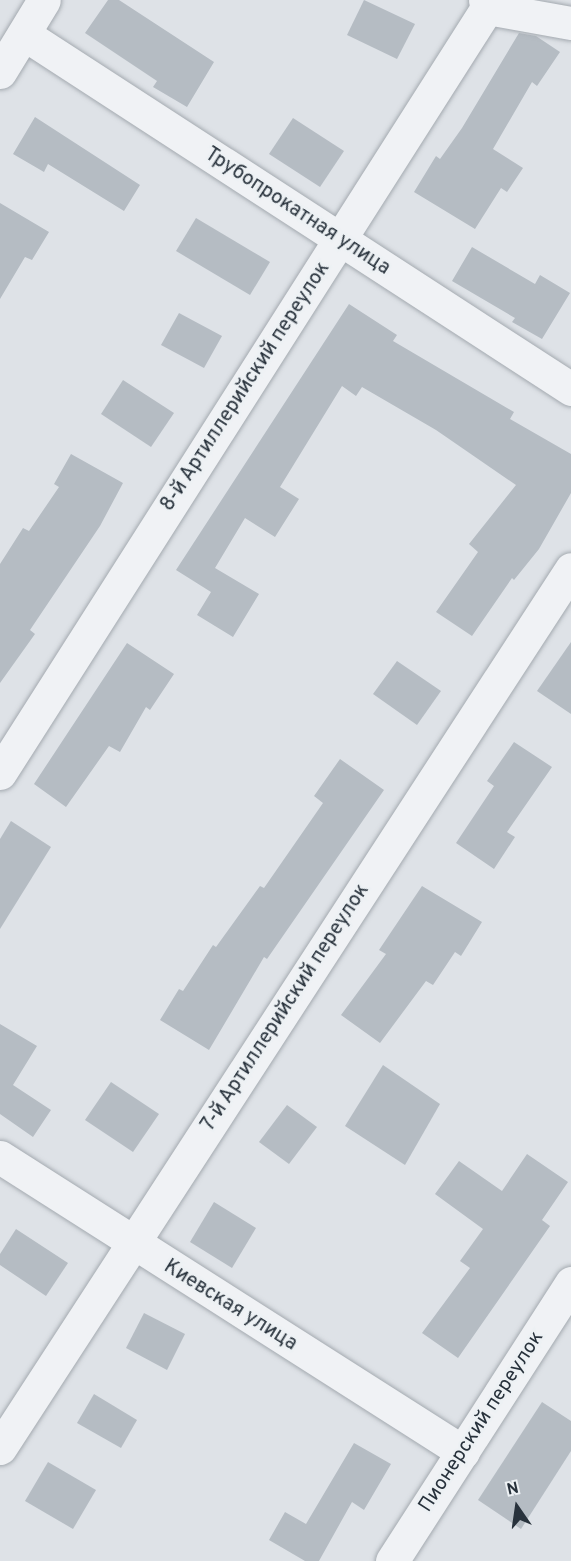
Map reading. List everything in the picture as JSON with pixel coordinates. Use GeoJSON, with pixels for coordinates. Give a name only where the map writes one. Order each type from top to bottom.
{"type":"FeatureCollection","features":[{"type":"Feature","properties":{"kind":"street"},"geometry":{"type":"LineString","coordinates":[[0,72],[44,0]]}},
{"type":"Feature","properties":{"kind":"street"},"geometry":{"type":"LineString","coordinates":[[486,4],[571,23]]}},
{"type":"Feature","properties":{"kind":"street","name":"8-й Артиллерийский переулок"},"geometry":{"type":"LineString","coordinates":[[0,772],[340,239],[486,4]]}},
{"type":"Feature","properties":{"kind":"street","name":"Трубопрокатная улица"},"geometry":{"type":"LineString","coordinates":[[24,34],[571,389]]}},
{"type":"Feature","properties":{"kind":"street","name":"7-й Артиллерийский переулок"},"geometry":{"type":"LineString","coordinates":[[0,1448],[571,569]]}},
{"type":"Feature","properties":{"kind":"street","name":"Киевская улица"},"geometry":{"type":"LineString","coordinates":[[0,1157],[132,1245],[463,1452]]}},
{"type":"Feature","properties":{"kind":"street","name":"Пионерский переулок"},"geometry":{"type":"LineString","coordinates":[[392,1561],[571,1283]]}},
{"type":"Feature","properties":{"kind":"building"},"geometry":{"type":"Polygon","coordinates":[[[108,0],[119,0],[214,62],[187,107],[153,87],[157,81],[85,33],[108,0]]]}},
{"type":"Feature","properties":{"kind":"building"},"geometry":{"type":"Polygon","coordinates":[[[364,0],[415,24],[397,59],[347,35],[364,0]]]}},
{"type":"Feature","properties":{"kind":"building"},"geometry":{"type":"Polygon","coordinates":[[[519,33],[536,36],[560,52],[537,86],[532,82],[493,149],[523,168],[507,192],[501,188],[475,229],[414,192],[436,156],[440,159],[462,128],[519,33]]]}},
{"type":"Feature","properties":{"kind":"building"},"geometry":{"type":"Polygon","coordinates":[[[35,117],[140,185],[124,211],[48,164],[44,172],[13,154],[35,117]]]}},
{"type":"Feature","properties":{"kind":"building"},"geometry":{"type":"Polygon","coordinates":[[[293,118],[344,151],[320,187],[269,154],[293,118]]]}},
{"type":"Feature","properties":{"kind":"building"},"geometry":{"type":"Polygon","coordinates":[[[0,203],[49,232],[32,260],[25,257],[0,299],[0,203]]]}},
{"type":"Feature","properties":{"kind":"building"},"geometry":{"type":"Polygon","coordinates":[[[196,218],[270,262],[250,295],[176,251],[196,218]]]}},
{"type":"Feature","properties":{"kind":"building"},"geometry":{"type":"Polygon","coordinates":[[[472,247],[535,284],[540,275],[570,293],[542,339],[512,322],[515,318],[452,281],[472,247]]]}},
{"type":"Feature","properties":{"kind":"building"},"geometry":{"type":"Polygon","coordinates":[[[349,304],[397,335],[393,341],[514,412],[510,419],[571,454],[571,493],[539,549],[514,580],[512,578],[472,636],[436,612],[478,552],[469,544],[516,485],[436,430],[362,387],[356,396],[342,386],[280,487],[299,499],[275,537],[245,518],[215,568],[259,594],[233,637],[197,615],[211,592],[176,570],[349,304]]]}},
{"type":"Feature","properties":{"kind":"building"},"geometry":{"type":"Polygon","coordinates":[[[179,313],[222,336],[204,368],[161,345],[179,313]]]}},
{"type":"Feature","properties":{"kind":"building"},"geometry":{"type":"Polygon","coordinates":[[[123,380],[174,413],[151,447],[101,414],[123,380]]]}},
{"type":"Feature","properties":{"kind":"building"},"geometry":{"type":"Polygon","coordinates":[[[71,454],[123,483],[100,526],[30,630],[35,634],[0,683],[0,564],[23,528],[29,531],[59,487],[54,484],[71,454]]]}},
{"type":"Feature","properties":{"kind":"building"},"geometry":{"type":"Polygon","coordinates":[[[571,642],[571,714],[537,691],[571,642]]]}},
{"type":"Feature","properties":{"kind":"building"},"geometry":{"type":"Polygon","coordinates":[[[127,643],[174,674],[150,710],[146,707],[120,752],[109,746],[66,807],[34,784],[127,643]]]}},
{"type":"Feature","properties":{"kind":"building"},"geometry":{"type":"Polygon","coordinates":[[[397,661],[441,691],[417,725],[373,694],[397,661]]]}},
{"type":"Feature","properties":{"kind":"building"},"geometry":{"type":"Polygon","coordinates":[[[514,742],[552,767],[507,832],[515,837],[494,869],[456,843],[494,786],[487,781],[514,742]]]}},
{"type":"Feature","properties":{"kind":"building"},"geometry":{"type":"Polygon","coordinates":[[[340,759],[384,790],[267,959],[264,957],[209,1050],[160,1020],[179,989],[183,991],[213,945],[216,947],[260,886],[264,888],[323,803],[314,796],[340,759]]]}},
{"type":"Feature","properties":{"kind":"building"},"geometry":{"type":"Polygon","coordinates":[[[11,821],[51,847],[0,929],[0,839],[11,821]]]}},
{"type":"Feature","properties":{"kind":"building"},"geometry":{"type":"Polygon","coordinates":[[[422,886],[482,922],[461,956],[455,952],[433,985],[426,981],[380,1043],[341,1015],[386,954],[379,950],[422,886]]]}},
{"type":"Feature","properties":{"kind":"building"},"geometry":{"type":"Polygon","coordinates":[[[0,1024],[37,1046],[13,1085],[51,1110],[33,1137],[0,1114],[0,1024]]]}},
{"type":"Feature","properties":{"kind":"building"},"geometry":{"type":"Polygon","coordinates":[[[383,1065],[440,1104],[405,1165],[345,1126],[383,1065]]]}},
{"type":"Feature","properties":{"kind":"building"},"geometry":{"type":"Polygon","coordinates":[[[111,1082],[159,1114],[133,1152],[85,1120],[111,1082]]]}},
{"type":"Feature","properties":{"kind":"building"},"geometry":{"type":"Polygon","coordinates":[[[287,1105],[317,1127],[289,1164],[259,1142],[287,1105]]]}},
{"type":"Feature","properties":{"kind":"building"},"geometry":{"type":"Polygon","coordinates":[[[527,1154],[568,1182],[542,1220],[550,1226],[458,1358],[422,1333],[470,1268],[460,1261],[483,1229],[435,1194],[459,1161],[502,1191],[527,1154]]]}},
{"type":"Feature","properties":{"kind":"building"},"geometry":{"type":"Polygon","coordinates":[[[214,1202],[256,1228],[232,1268],[190,1242],[214,1202]]]}},
{"type":"Feature","properties":{"kind":"building"},"geometry":{"type":"Polygon","coordinates":[[[16,1229],[68,1263],[46,1296],[0,1265],[0,1254],[16,1229]]]}},
{"type":"Feature","properties":{"kind":"building"},"geometry":{"type":"Polygon","coordinates":[[[144,1313],[185,1334],[167,1370],[126,1348],[144,1313]]]}},
{"type":"Feature","properties":{"kind":"building"},"geometry":{"type":"Polygon","coordinates":[[[94,1394],[137,1420],[121,1448],[77,1423],[94,1394]]]}},
{"type":"Feature","properties":{"kind":"building"},"geometry":{"type":"Polygon","coordinates":[[[542,1402],[571,1421],[571,1451],[521,1529],[478,1500],[542,1402]]]}},
{"type":"Feature","properties":{"kind":"building"},"geometry":{"type":"Polygon","coordinates":[[[354,1443],[391,1464],[364,1510],[352,1502],[319,1561],[305,1561],[269,1540],[285,1512],[306,1524],[354,1443]]]}},
{"type":"Feature","properties":{"kind":"building"},"geometry":{"type":"Polygon","coordinates":[[[48,1462],[96,1490],[73,1529],[25,1501],[48,1462]]]}}]}
